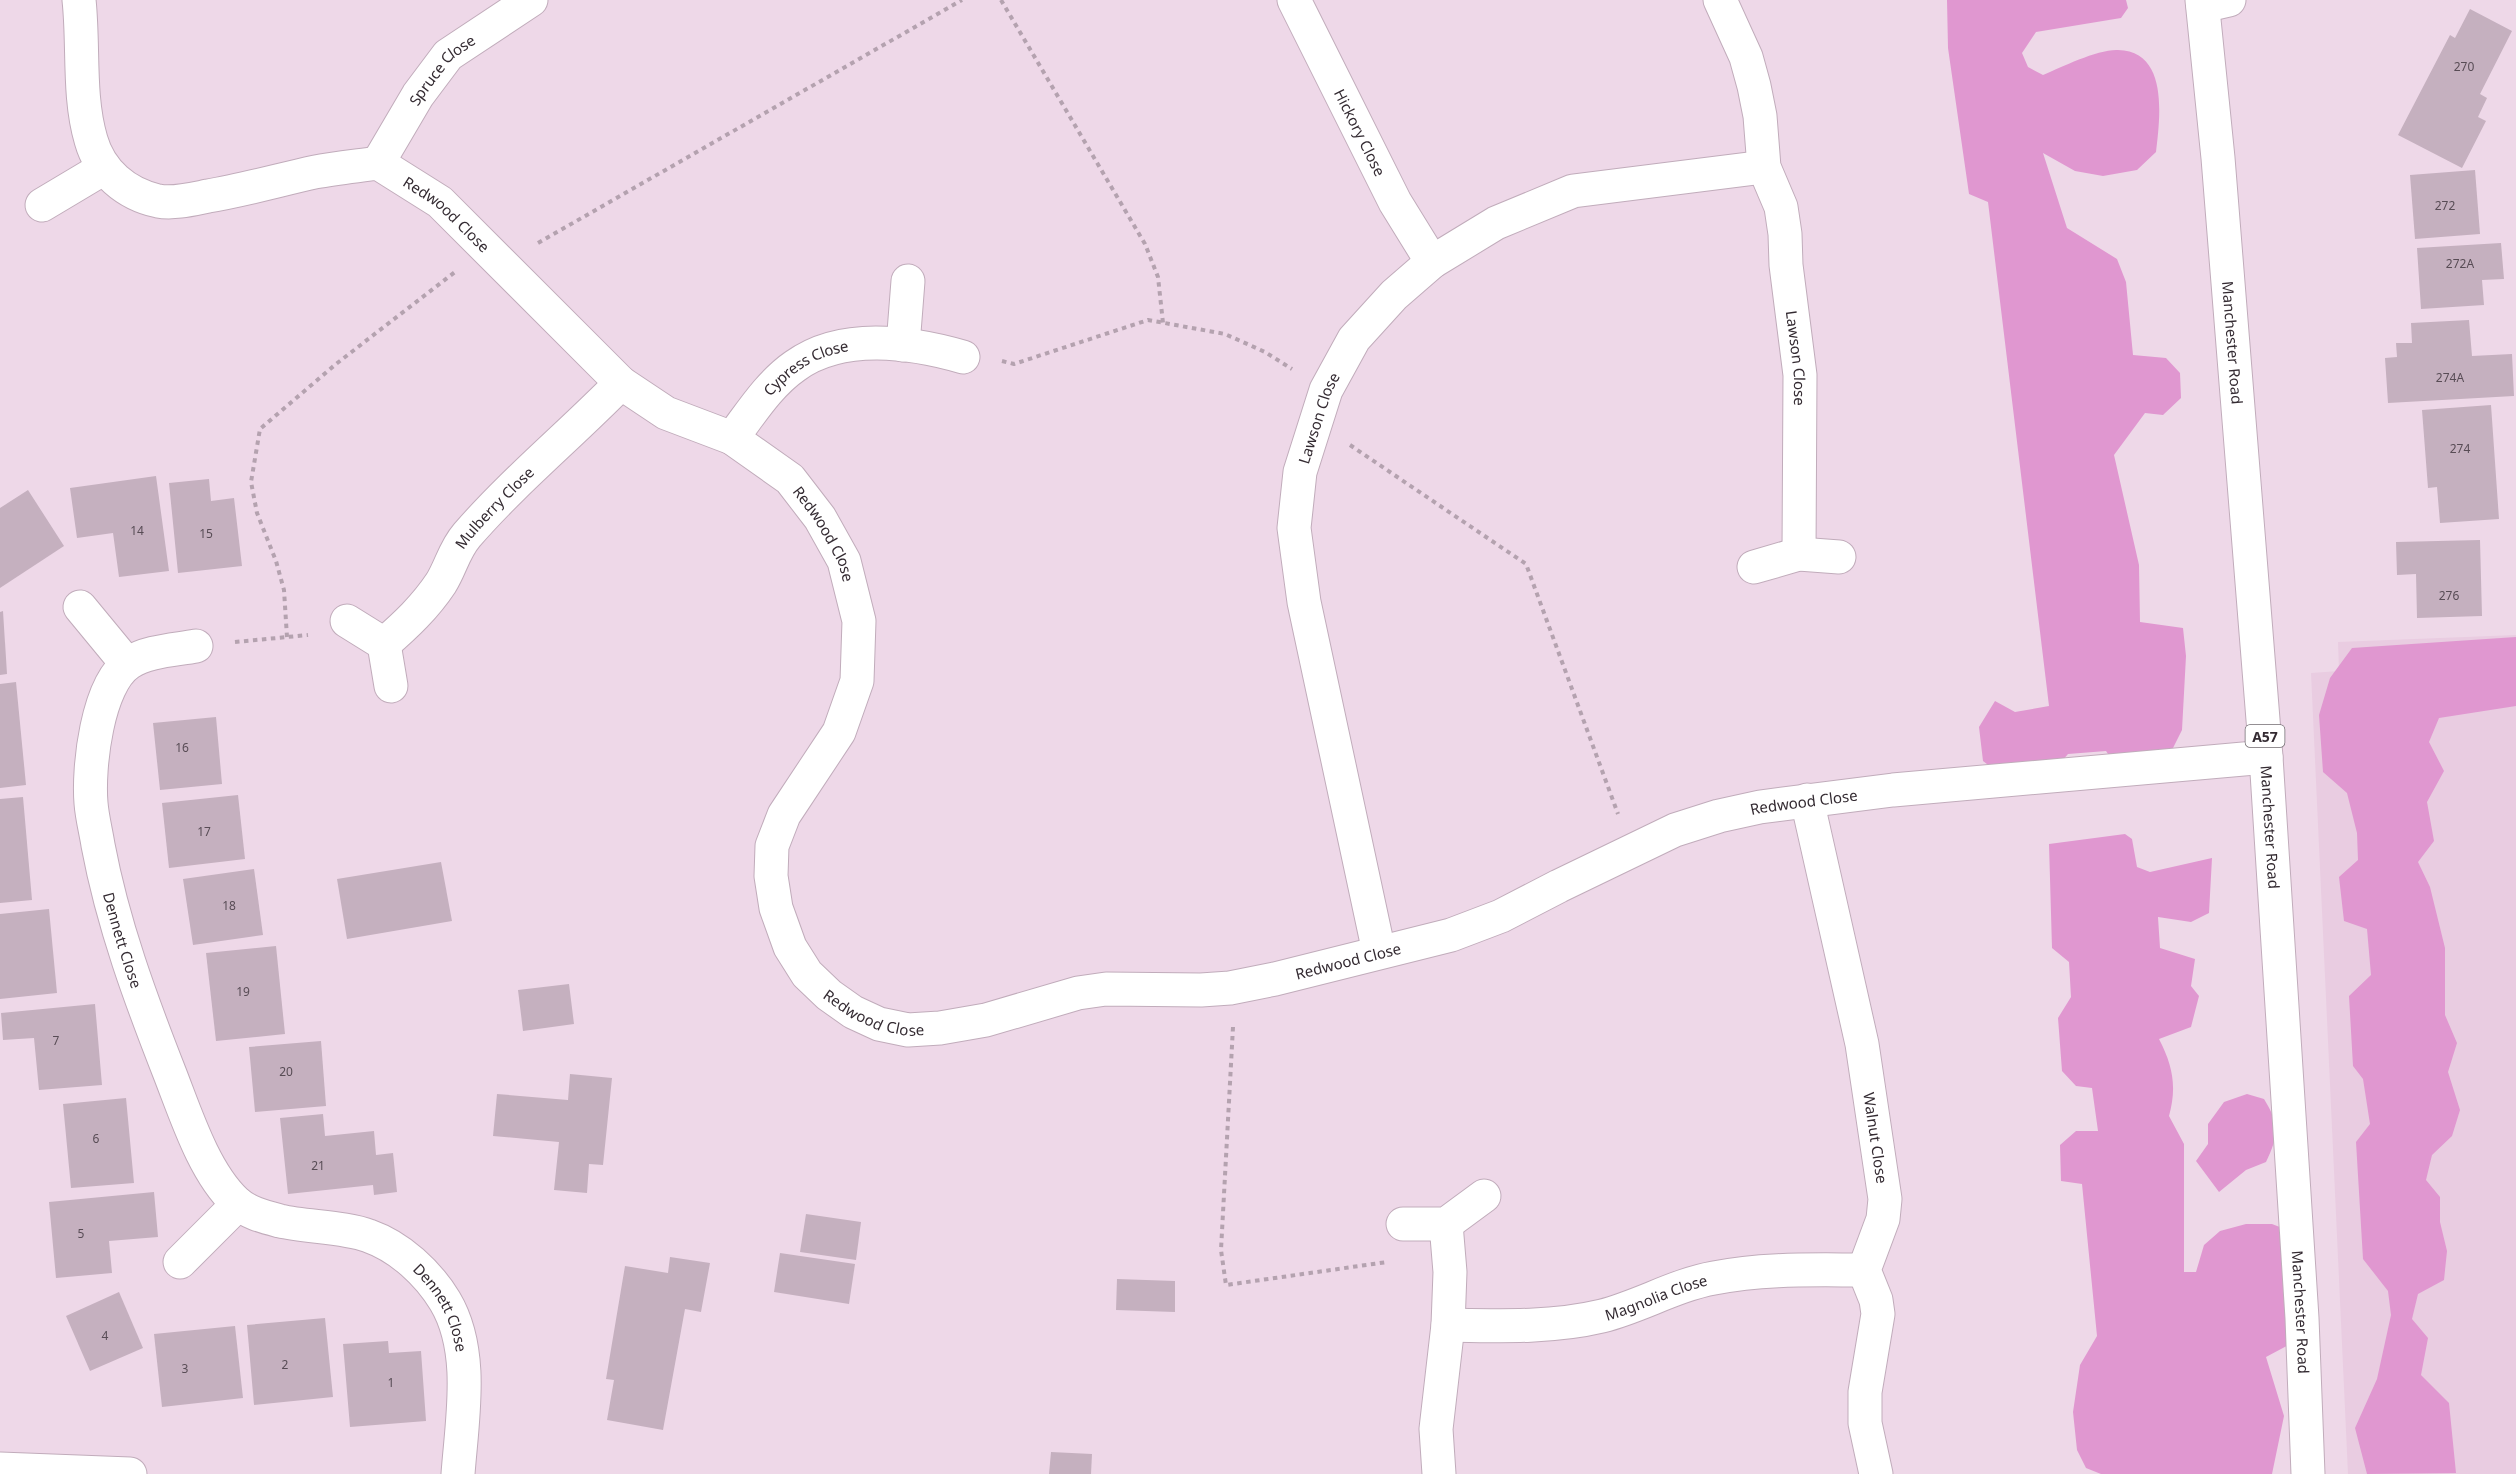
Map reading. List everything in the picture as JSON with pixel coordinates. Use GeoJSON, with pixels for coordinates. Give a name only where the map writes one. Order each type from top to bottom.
{"type":"FeatureCollection","features":[{"type":"Feature","properties":{"kind":"street"},"geometry":{"type":"LineString","coordinates":[[79,0],[85,111],[92,142],[104,168],[120,184],[141,196],[161,201],[210,196],[317,172],[378,163]]}},
{"type":"Feature","properties":{"kind":"street","name":"Spruce Close"},"geometry":{"type":"LineString","coordinates":[[378,163],[418,96],[448,55],[531,0]]}},
{"type":"Feature","properties":{"kind":"street","name":"Hickory Close"},"geometry":{"type":"LineString","coordinates":[[1294,0],[1395,202],[1432,262]]}},
{"type":"Feature","properties":{"kind":"street","name":"Lawson Close"},"geometry":{"type":"LineString","coordinates":[[1720,0],[1746,57],[1760,116],[1764,166],[1780,207],[1785,234],[1786,266],[1800,375],[1799,554]]}},
{"type":"Feature","properties":{"kind":"street","name":"Manchester Road"},"geometry":{"type":"LineString","coordinates":[[2211,2],[2219,169],[2266,757],[2302,1318],[2308,1474]]}},
{"type":"Feature","properties":{"kind":"street","name":"Redwood Close"},"geometry":{"type":"LineString","coordinates":[[378,163],[440,202],[621,383],[666,413],[732,438],[790,479],[820,518],[844,561],[859,621],[857,681],[839,732],[784,815],[772,846],[771,876],[776,908],[790,947],[807,974],[829,995],[853,1012],[879,1024],[908,1030],[940,1028],[986,1020],[1058,998],[1106,989],[1201,990],[1230,988],[1275,979],[1451,935],[1501,916],[1675,830],[1719,816],[1807,800],[1893,789],[2266,757]]}},
{"type":"Feature","properties":{"kind":"street","name":"Lawson Close"},"geometry":{"type":"LineString","coordinates":[[1379,952],[1304,602],[1294,528],[1300,472],[1326,390],[1354,339],[1395,295],[1432,262],[1496,223],[1573,191],[1764,166]]}},
{"type":"Feature","properties":{"kind":"street"},"geometry":{"type":"LineString","coordinates":[[42,205],[104,168]]}},
{"type":"Feature","properties":{"kind":"street"},"geometry":{"type":"LineString","coordinates":[[903,345],[908,281]]}},
{"type":"Feature","properties":{"kind":"street","name":"Cypress Close"},"geometry":{"type":"LineString","coordinates":[[732,438],[771,388],[793,366],[813,354],[837,347],[873,344],[934,349],[963,357]]}},
{"type":"Feature","properties":{"kind":"street","name":"Mulberry Close"},"geometry":{"type":"LineString","coordinates":[[384,644],[416,616],[441,582],[458,545],[496,502],[570,435],[621,383]]}},
{"type":"Feature","properties":{"kind":"street"},"geometry":{"type":"LineString","coordinates":[[1754,567],[1799,554],[1839,557]]}},
{"type":"Feature","properties":{"kind":"street"},"geometry":{"type":"LineString","coordinates":[[80,607],[127,664],[153,654],[196,646]]}},
{"type":"Feature","properties":{"kind":"street"},"geometry":{"type":"LineString","coordinates":[[347,621],[384,644],[391,686]]}},
{"type":"Feature","properties":{"kind":"street","name":"Dennett Close"},"geometry":{"type":"LineString","coordinates":[[127,664],[107,691],[93,740],[91,802],[105,884],[135,984],[191,1128],[224,1189],[238,1204],[260,1216],[367,1235],[395,1249],[417,1266],[436,1288],[446,1302],[457,1329],[463,1361],[464,1395],[459,1474]]}},
{"type":"Feature","properties":{"kind":"street","name":"Walnut Close"},"geometry":{"type":"LineString","coordinates":[[1807,800],[1862,1044],[1885,1198],[1883,1219],[1864,1270]]}},
{"type":"Feature","properties":{"kind":"street"},"geometry":{"type":"LineString","coordinates":[[1403,1224],[1446,1224],[1484,1196]]}},
{"type":"Feature","properties":{"kind":"street"},"geometry":{"type":"LineString","coordinates":[[180,1262],[238,1204]]}},
{"type":"Feature","properties":{"kind":"street"},"geometry":{"type":"LineString","coordinates":[[1439,1474],[1436,1429],[1448,1326],[1450,1272],[1446,1224]]}},
{"type":"Feature","properties":{"kind":"street","name":"Magnolia Close"},"geometry":{"type":"LineString","coordinates":[[1448,1326],[1516,1326],[1600,1316],[1630,1308],[1679,1287],[1749,1272],[1782,1269],[1864,1270]]}},
{"type":"Feature","properties":{"kind":"street"},"geometry":{"type":"LineString","coordinates":[[1864,1270],[1876,1300],[1878,1314],[1866,1392],[1865,1423],[1876,1474]]}},
{"type":"Feature","properties":{"kind":"street"},"geometry":{"type":"LineString","coordinates":[[0,1469],[130,1474]]}},
{"type":"Feature","properties":{"kind":"path"},"geometry":{"type":"LineString","coordinates":[[287,637],[284,590],[276,561],[256,513],[250,482],[260,429],[336,364],[494,256],[962,0]]}},
{"type":"Feature","properties":{"kind":"path"},"geometry":{"type":"LineString","coordinates":[[1001,0],[1145,244],[1158,277],[1163,323]]}},
{"type":"Feature","properties":{"kind":"path"},"geometry":{"type":"LineString","coordinates":[[963,357],[983,357],[1014,364],[1148,320],[1225,334],[1265,352],[1326,390]]}},
{"type":"Feature","properties":{"kind":"path"},"geometry":{"type":"LineString","coordinates":[[1314,428],[1356,448],[1526,564],[1632,850]]}},
{"type":"Feature","properties":{"kind":"path"},"geometry":{"type":"LineString","coordinates":[[196,646],[312,634],[347,621]]}},
{"type":"Feature","properties":{"kind":"path"},"geometry":{"type":"LineString","coordinates":[[1230,988],[1233,1033],[1221,1250],[1226,1286],[1392,1261]]}},
{"type":"Feature","properties":{"kind":"shaded area"},"geometry":{"type":"Polygon","coordinates":[[[1947,0],[2126,0],[2128,8],[2121,18],[2036,32],[2022,53],[2028,67],[2043,75],[2101,52],[2118,50],[2134,53],[2146,62],[2158,89],[2159,122],[2156,152],[2137,170],[2103,176],[2075,171],[2043,153],[2067,228],[2117,259],[2126,282],[2133,355],[2166,358],[2180,373],[2181,398],[2163,415],[2145,413],[2114,455],[2139,565],[2140,622],[2183,628],[2186,656],[2182,730],[2169,756],[2122,774],[2106,751],[2068,754],[2054,770],[2000,774],[1983,761],[1979,727],[1995,701],[2015,712],[2049,706],[1988,202],[1969,194],[1948,48],[1947,0]]]}},
{"type":"Feature","properties":{"kind":"shaded area"},"geometry":{"type":"Polygon","coordinates":[[[2516,635],[2516,1474],[2348,1474],[2311,673],[2339,671],[2338,642],[2516,635]]]}},
{"type":"Feature","properties":{"kind":"shaded area"},"geometry":{"type":"Polygon","coordinates":[[[2516,637],[2516,706],[2439,718],[2429,742],[2444,771],[2427,802],[2434,841],[2418,862],[2430,887],[2445,948],[2445,1015],[2457,1043],[2448,1072],[2460,1110],[2452,1136],[2432,1155],[2426,1180],[2440,1197],[2440,1222],[2447,1251],[2444,1280],[2418,1294],[2412,1319],[2428,1338],[2421,1375],[2449,1403],[2456,1473],[2367,1474],[2355,1428],[2377,1379],[2391,1315],[2388,1291],[2363,1259],[2356,1142],[2370,1124],[2363,1079],[2353,1066],[2349,996],[2371,975],[2367,929],[2344,921],[2339,877],[2358,860],[2357,833],[2347,793],[2323,772],[2319,715],[2330,678],[2352,648],[2516,637]]]}},
{"type":"Feature","properties":{"kind":"shaded area"},"geometry":{"type":"Polygon","coordinates":[[[2125,834],[2132,839],[2137,867],[2150,872],[2212,858],[2209,913],[2191,922],[2158,917],[2160,948],[2195,959],[2191,986],[2199,996],[2191,1027],[2159,1039],[2168,1058],[2172,1077],[2173,1096],[2169,1116],[2184,1144],[2184,1272],[2196,1272],[2204,1245],[2220,1231],[2246,1224],[2272,1224],[2290,1231],[2296,1341],[2266,1357],[2284,1416],[2272,1474],[2101,1474],[2086,1468],[2077,1450],[2073,1412],[2080,1365],[2097,1336],[2082,1184],[2061,1181],[2060,1145],[2076,1131],[2098,1131],[2092,1088],[2076,1086],[2062,1071],[2058,1018],[2071,997],[2069,962],[2052,948],[2049,844],[2125,834]]]}},
{"type":"Feature","properties":{"kind":"shaded area"},"geometry":{"type":"Polygon","coordinates":[[[2247,1094],[2264,1099],[2269,1108],[2275,1123],[2273,1145],[2266,1162],[2246,1170],[2219,1192],[2196,1161],[2208,1144],[2208,1124],[2224,1102],[2247,1094]]]}},
{"type":"Feature","properties":{"kind":"building"},"geometry":{"type":"Polygon","coordinates":[[[2470,9],[2512,31],[2480,94],[2487,98],[2478,117],[2486,121],[2462,168],[2398,135],[2450,35],[2455,38],[2470,9]]]}},
{"type":"Feature","properties":{"kind":"building"},"geometry":{"type":"Polygon","coordinates":[[[2475,170],[2480,234],[2415,239],[2410,175],[2475,170]]]}},
{"type":"Feature","properties":{"kind":"building"},"geometry":{"type":"Polygon","coordinates":[[[2501,243],[2504,279],[2482,280],[2484,305],[2421,309],[2417,248],[2501,243]]]}},
{"type":"Feature","properties":{"kind":"building"},"geometry":{"type":"Polygon","coordinates":[[[2469,320],[2472,356],[2512,354],[2514,396],[2388,403],[2385,358],[2397,357],[2396,343],[2412,343],[2411,323],[2469,320]]]}},
{"type":"Feature","properties":{"kind":"building"},"geometry":{"type":"Polygon","coordinates":[[[2491,405],[2499,519],[2440,523],[2437,487],[2428,488],[2422,410],[2491,405]]]}},
{"type":"Feature","properties":{"kind":"building"},"geometry":{"type":"Polygon","coordinates":[[[156,476],[169,571],[119,577],[113,533],[77,538],[70,488],[156,476]]]}},
{"type":"Feature","properties":{"kind":"building"},"geometry":{"type":"Polygon","coordinates":[[[209,479],[211,501],[234,498],[242,566],[178,573],[169,483],[209,479]]]}},
{"type":"Feature","properties":{"kind":"building"},"geometry":{"type":"Polygon","coordinates":[[[28,490],[64,546],[0,588],[0,508],[28,490]]]}},
{"type":"Feature","properties":{"kind":"building"},"geometry":{"type":"Polygon","coordinates":[[[2480,540],[2482,616],[2417,618],[2416,574],[2397,575],[2396,542],[2480,540]]]}},
{"type":"Feature","properties":{"kind":"building"},"geometry":{"type":"Polygon","coordinates":[[[3,611],[7,674],[0,675],[0,612],[3,611]]]}},
{"type":"Feature","properties":{"kind":"building"},"geometry":{"type":"Polygon","coordinates":[[[16,682],[26,785],[0,788],[0,684],[16,682]]]}},
{"type":"Feature","properties":{"kind":"building"},"geometry":{"type":"Polygon","coordinates":[[[216,717],[222,784],[160,790],[153,723],[216,717]]]}},
{"type":"Feature","properties":{"kind":"building"},"geometry":{"type":"Polygon","coordinates":[[[238,795],[245,859],[169,868],[162,803],[238,795]]]}},
{"type":"Feature","properties":{"kind":"building"},"geometry":{"type":"Polygon","coordinates":[[[23,797],[32,900],[0,903],[0,799],[23,797]]]}},
{"type":"Feature","properties":{"kind":"building"},"geometry":{"type":"Polygon","coordinates":[[[441,862],[452,921],[347,939],[337,879],[441,862]]]}},
{"type":"Feature","properties":{"kind":"building"},"geometry":{"type":"Polygon","coordinates":[[[254,869],[263,935],[193,945],[183,879],[254,869]]]}},
{"type":"Feature","properties":{"kind":"building"},"geometry":{"type":"Polygon","coordinates":[[[49,909],[57,993],[0,999],[0,914],[49,909]]]}},
{"type":"Feature","properties":{"kind":"building"},"geometry":{"type":"Polygon","coordinates":[[[276,946],[285,1034],[216,1041],[206,953],[276,946]]]}},
{"type":"Feature","properties":{"kind":"building"},"geometry":{"type":"Polygon","coordinates":[[[569,984],[574,1024],[523,1031],[518,990],[569,984]]]}},
{"type":"Feature","properties":{"kind":"building"},"geometry":{"type":"Polygon","coordinates":[[[95,1004],[102,1085],[39,1090],[34,1038],[3,1040],[1,1013],[95,1004]]]}},
{"type":"Feature","properties":{"kind":"building"},"geometry":{"type":"Polygon","coordinates":[[[321,1041],[326,1106],[255,1112],[249,1047],[321,1041]]]}},
{"type":"Feature","properties":{"kind":"building"},"geometry":{"type":"Polygon","coordinates":[[[570,1074],[612,1078],[603,1165],[589,1164],[587,1193],[554,1190],[559,1142],[493,1136],[497,1094],[568,1100],[570,1074]]]}},
{"type":"Feature","properties":{"kind":"building"},"geometry":{"type":"Polygon","coordinates":[[[126,1098],[134,1183],[71,1188],[63,1104],[126,1098]]]}},
{"type":"Feature","properties":{"kind":"building"},"geometry":{"type":"Polygon","coordinates":[[[323,1114],[325,1136],[374,1131],[376,1155],[393,1153],[397,1192],[374,1195],[373,1185],[288,1194],[280,1118],[323,1114]]]}},
{"type":"Feature","properties":{"kind":"building"},"geometry":{"type":"Polygon","coordinates":[[[154,1192],[158,1237],[109,1241],[112,1273],[56,1278],[49,1202],[154,1192]]]}},
{"type":"Feature","properties":{"kind":"building"},"geometry":{"type":"Polygon","coordinates":[[[806,1214],[861,1222],[856,1260],[800,1252],[806,1214]]]}},
{"type":"Feature","properties":{"kind":"building"},"geometry":{"type":"Polygon","coordinates":[[[780,1253],[855,1264],[849,1304],[774,1292],[780,1253]]]}},
{"type":"Feature","properties":{"kind":"building"},"geometry":{"type":"Polygon","coordinates":[[[670,1257],[710,1263],[701,1312],[685,1309],[663,1430],[607,1420],[614,1380],[606,1379],[625,1266],[668,1273],[670,1257]]]}},
{"type":"Feature","properties":{"kind":"building"},"geometry":{"type":"Polygon","coordinates":[[[1117,1279],[1175,1281],[1175,1312],[1116,1310],[1117,1279]]]}},
{"type":"Feature","properties":{"kind":"building"},"geometry":{"type":"Polygon","coordinates":[[[119,1292],[143,1348],[90,1371],[66,1316],[119,1292]]]}},
{"type":"Feature","properties":{"kind":"building"},"geometry":{"type":"Polygon","coordinates":[[[325,1318],[333,1397],[254,1405],[247,1325],[325,1318]]]}},
{"type":"Feature","properties":{"kind":"building"},"geometry":{"type":"Polygon","coordinates":[[[235,1326],[243,1398],[162,1407],[154,1334],[235,1326]]]}},
{"type":"Feature","properties":{"kind":"building"},"geometry":{"type":"Polygon","coordinates":[[[388,1341],[389,1353],[421,1351],[426,1421],[350,1427],[343,1344],[388,1341]]]}},
{"type":"Feature","properties":{"kind":"building"},"geometry":{"type":"Polygon","coordinates":[[[1051,1452],[1092,1454],[1091,1474],[1049,1474],[1051,1452]]]}}]}
